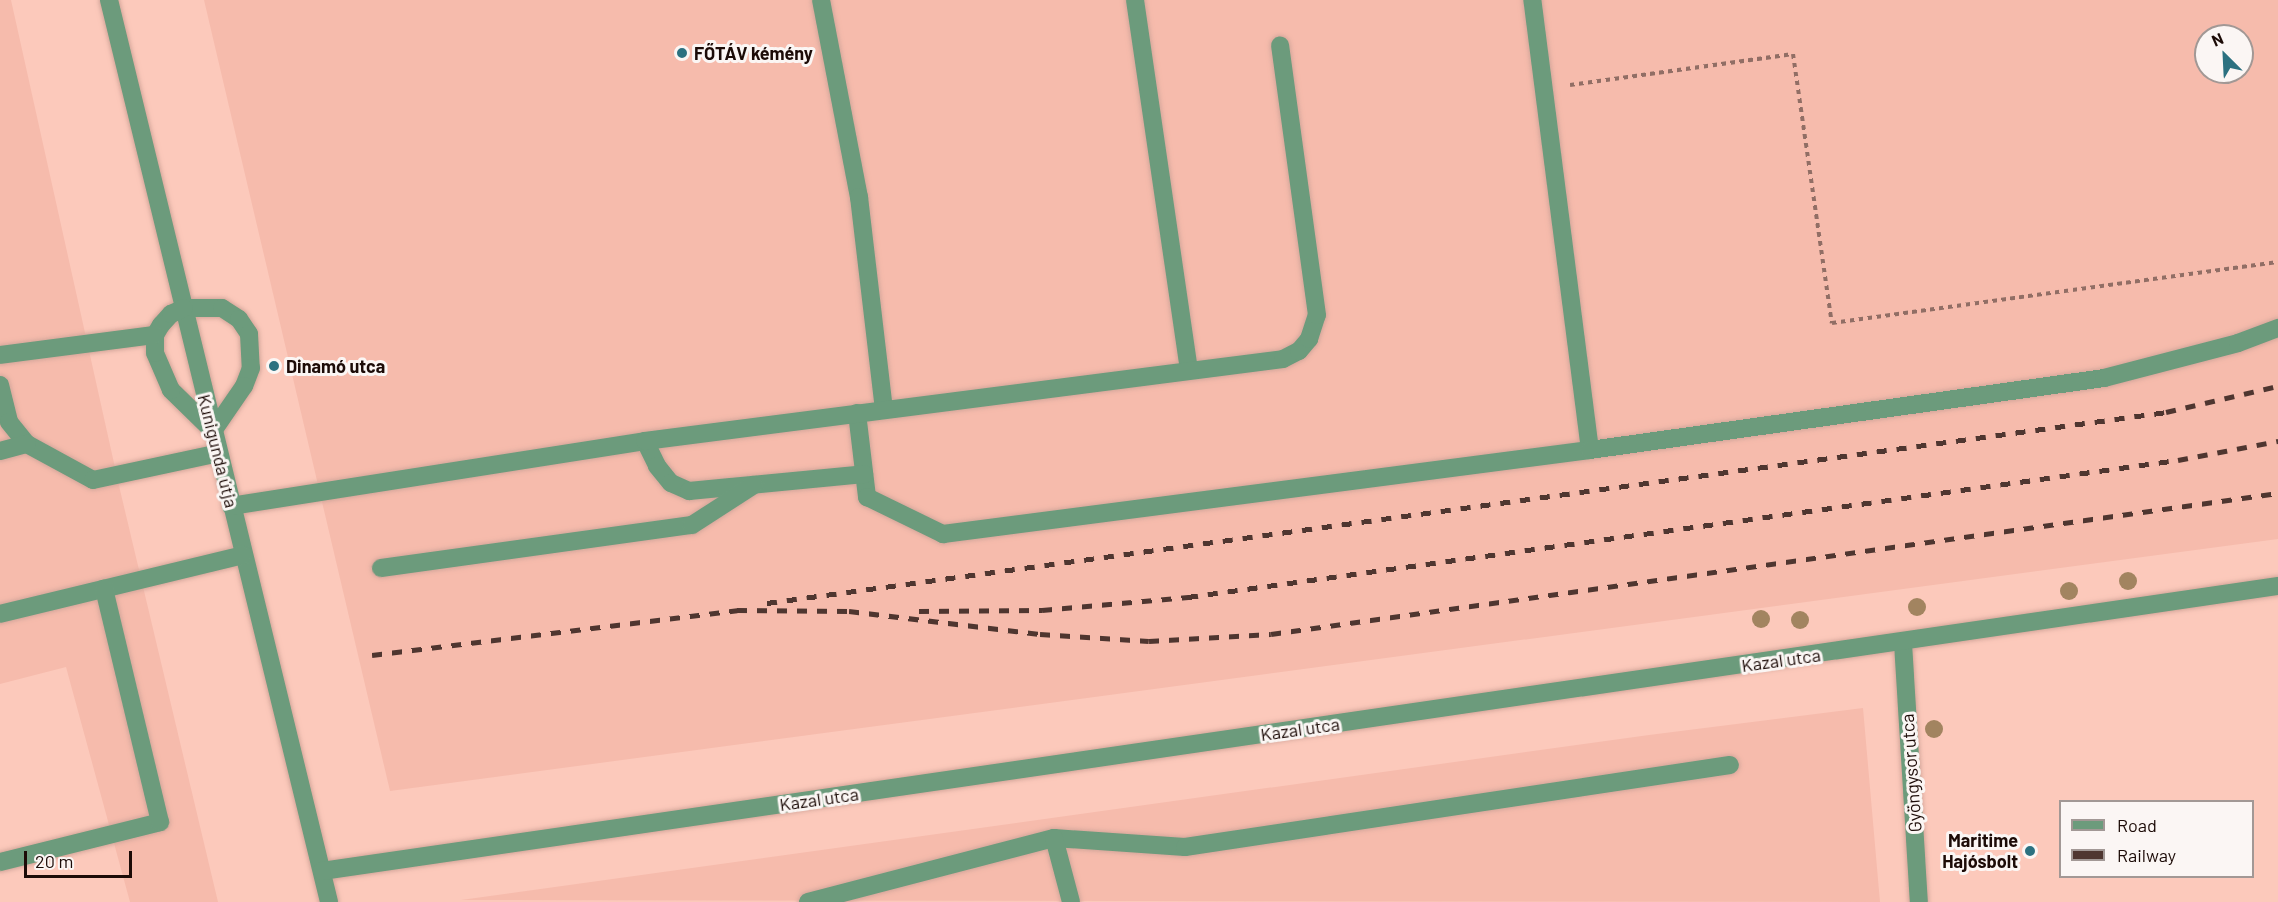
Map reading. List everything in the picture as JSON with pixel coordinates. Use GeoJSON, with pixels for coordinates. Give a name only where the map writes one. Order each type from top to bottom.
{"type":"FeatureCollection","features":[{"type":"Feature","properties":{"kind":"street","name":"Kunigunda útja"},"geometry":{"type":"LineString","coordinates":[[109,0],[329,902]]}},
{"type":"Feature","properties":{"kind":"street"},"geometry":{"type":"LineString","coordinates":[[821,0],[859,197],[884,409]]}},
{"type":"Feature","properties":{"kind":"street"},"geometry":{"type":"LineString","coordinates":[[1135,0],[1189,370]]}},
{"type":"Feature","properties":{"kind":"street"},"geometry":{"type":"LineString","coordinates":[[1532,0],[1590,450]]}},
{"type":"Feature","properties":{"kind":"street"},"geometry":{"type":"LineString","coordinates":[[231,506],[645,441],[1283,359],[1299,351],[1309,339],[1317,315],[1280,46]]}},
{"type":"Feature","properties":{"kind":"street"},"geometry":{"type":"LineString","coordinates":[[215,307],[231,312],[249,334],[251,368],[244,386],[213,430],[171,390],[155,353],[155,335],[171,314],[184,308],[215,307]]}},
{"type":"Feature","properties":{"kind":"street"},"geometry":{"type":"LineString","coordinates":[[857,413],[867,497],[943,534],[1590,450],[2104,378],[2238,343],[2278,328]]}},
{"type":"Feature","properties":{"kind":"street"},"geometry":{"type":"LineString","coordinates":[[0,355],[155,335]]}},
{"type":"Feature","properties":{"kind":"street"},"geometry":{"type":"LineString","coordinates":[[0,385],[9,422],[27,444],[93,480],[219,453]]}},
{"type":"Feature","properties":{"kind":"street"},"geometry":{"type":"LineString","coordinates":[[645,441],[657,466],[671,483],[689,491],[864,474]]}},
{"type":"Feature","properties":{"kind":"street"},"geometry":{"type":"LineString","coordinates":[[0,451],[27,444]]}},
{"type":"Feature","properties":{"kind":"street"},"geometry":{"type":"LineString","coordinates":[[381,568],[692,525],[754,485]]}},
{"type":"Feature","properties":{"kind":"street"},"geometry":{"type":"LineString","coordinates":[[0,614],[243,555]]}},
{"type":"Feature","properties":{"kind":"street","name":"Kazal utca"},"geometry":{"type":"LineString","coordinates":[[322,871],[1903,643],[2278,586]]}},
{"type":"Feature","properties":{"kind":"street"},"geometry":{"type":"LineString","coordinates":[[0,862],[160,822],[104,589]]}},
{"type":"Feature","properties":{"kind":"street","name":"Gyöngysor utca"},"geometry":{"type":"LineString","coordinates":[[1903,643],[1919,902]]}},
{"type":"Feature","properties":{"kind":"street"},"geometry":{"type":"LineString","coordinates":[[808,902],[1054,838],[1185,847],[1730,765]]}},
{"type":"Feature","properties":{"kind":"street"},"geometry":{"type":"LineString","coordinates":[[1054,838],[1071,902]]}},
{"type":"Feature","properties":{"kind":"path"},"geometry":{"type":"LineString","coordinates":[[1544,89],[1793,54],[1832,323],[2278,262]]}},
{"type":"Feature","properties":{"kind":"shaded area"},"geometry":{"type":"Polygon","coordinates":[[[0,0],[11,0],[120,490],[218,902],[130,902],[66,667],[0,684],[0,0]]]}},
{"type":"Feature","properties":{"kind":"shaded area"},"geometry":{"type":"Polygon","coordinates":[[[204,0],[2278,0],[2278,539],[390,791],[204,0]]]}},
{"type":"Feature","properties":{"kind":"shaded area"},"geometry":{"type":"Polygon","coordinates":[[[1863,708],[1880,902],[461,900],[1649,735],[1863,708]]]}},
{"type":"Feature","properties":{"kind":"railway"},"geometry":{"type":"LineString","coordinates":[[767,603],[2166,412],[2278,386]]}},
{"type":"Feature","properties":{"kind":"railway"},"geometry":{"type":"LineString","coordinates":[[919,611],[1042,610],[1188,597],[2178,460],[2278,441]]}},
{"type":"Feature","properties":{"kind":"railway"},"geometry":{"type":"LineString","coordinates":[[372,655],[737,610],[849,611],[1040,634],[1149,641],[1271,634],[2278,493]]}},
{"type":"Feature","properties":{"kind":"place","name":"FŐTÁV kémény"},"geometry":{"type":"Point","coordinates":[682,53]}},
{"type":"Feature","properties":{"kind":"place","name":"Dinamó utca"},"geometry":{"type":"Point","coordinates":[274,366]}},
{"type":"Feature","properties":{"kind":"place","name":"Maritime Hajósbolt"},"geometry":{"type":"Point","coordinates":[2030,851]}}]}
